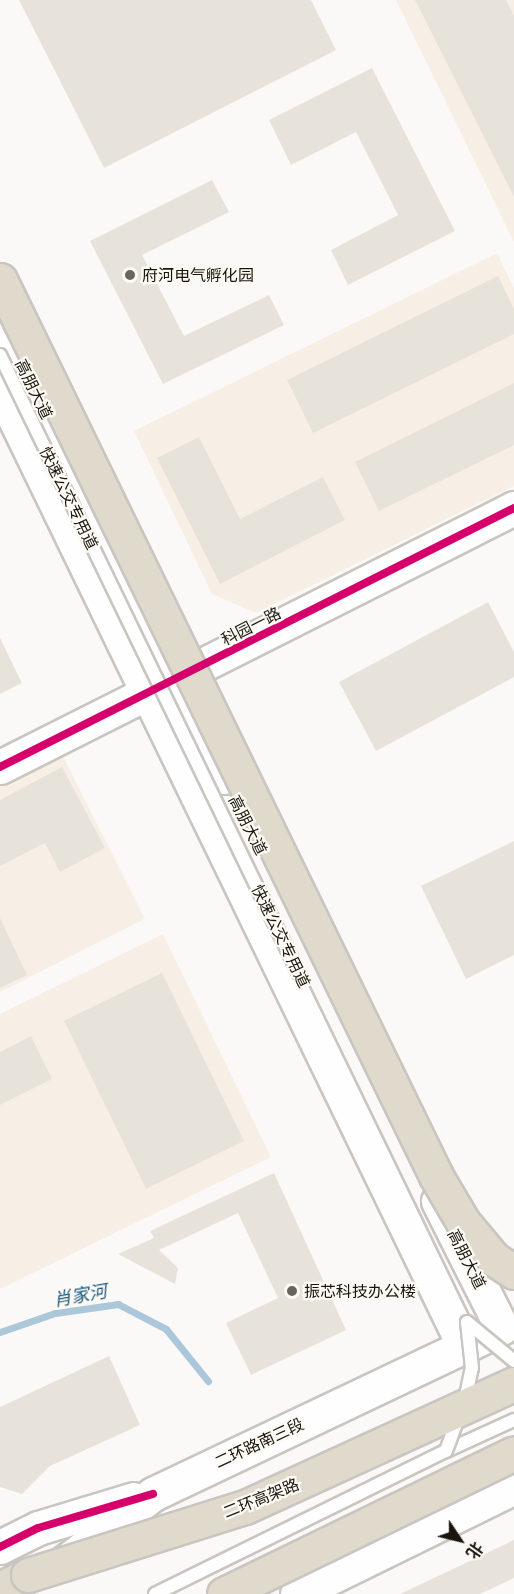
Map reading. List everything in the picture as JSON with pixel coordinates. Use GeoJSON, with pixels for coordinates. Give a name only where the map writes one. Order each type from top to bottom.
{"type":"FeatureCollection","features":[{"type":"Feature","properties":{"kind":"highway"},"geometry":{"type":"LineString","coordinates":[[0,280],[436,1176],[463,1222],[494,1259],[514,1272]]}},
{"type":"Feature","properties":{"kind":"highway","name":"二环高架路"},"geometry":{"type":"LineString","coordinates":[[17,1586],[245,1507],[514,1384]]}},
{"type":"Feature","properties":{"kind":"highway"},"geometry":{"type":"LineString","coordinates":[[224,1594],[514,1453]]}},
{"type":"Feature","properties":{"kind":"main road","name":"高朋大道"},"geometry":{"type":"LineString","coordinates":[[0,320],[163,686],[466,1334]]}},
{"type":"Feature","properties":{"kind":"main road","name":"高朋大道"},"geometry":{"type":"LineString","coordinates":[[0,388],[508,1326]]}},
{"type":"Feature","properties":{"kind":"main road","name":"科园一路"},"geometry":{"type":"LineString","coordinates":[[0,767],[514,508]]}},
{"type":"Feature","properties":{"kind":"main road","name":"二环路南三段"},"geometry":{"type":"LineString","coordinates":[[17,1586],[153,1494],[466,1334],[508,1326]]}},
{"type":"Feature","properties":{"kind":"main road"},"geometry":{"type":"LineString","coordinates":[[297,1594],[514,1487]]}},
{"type":"Feature","properties":{"kind":"main road"},"geometry":{"type":"LineString","coordinates":[[0,1547],[38,1528],[153,1494]]}},
{"type":"Feature","properties":{"kind":"lane","name":"快速公交专用道"},"geometry":{"type":"LineString","coordinates":[[0,355],[466,1334]]}},
{"type":"Feature","properties":{"kind":"lane"},"geometry":{"type":"LineString","coordinates":[[466,1334],[514,1361]]}},
{"type":"Feature","properties":{"kind":"lane"},"geometry":{"type":"LineString","coordinates":[[446,1451],[469,1390],[472,1368],[466,1334]]}},
{"type":"Feature","properties":{"kind":"lane"},"geometry":{"type":"LineString","coordinates":[[155,1594],[514,1420]]}},
{"type":"Feature","properties":{"kind":"shaded area"},"geometry":{"type":"Polygon","coordinates":[[[396,0],[514,0],[514,242],[396,0]]]}},
{"type":"Feature","properties":{"kind":"shaded area"},"geometry":{"type":"Polygon","coordinates":[[[497,253],[514,288],[514,486],[256,613],[212,594],[134,431],[497,253]]]}},
{"type":"Feature","properties":{"kind":"shaded area"},"geometry":{"type":"Polygon","coordinates":[[[62,754],[145,919],[0,992],[0,785],[62,754]]]}},
{"type":"Feature","properties":{"kind":"shaded area"},"geometry":{"type":"Polygon","coordinates":[[[163,934],[271,1157],[0,1289],[0,1014],[163,934]]]}},
{"type":"Feature","properties":{"kind":"building"},"geometry":{"type":"Polygon","coordinates":[[[19,0],[311,0],[336,50],[104,168],[19,0]]]}},
{"type":"Feature","properties":{"kind":"building"},"geometry":{"type":"Polygon","coordinates":[[[415,0],[506,0],[514,16],[514,197],[415,0]]]}},
{"type":"Feature","properties":{"kind":"building"},"geometry":{"type":"Polygon","coordinates":[[[372,68],[455,231],[348,285],[331,250],[398,215],[356,132],[291,165],[269,120],[372,68]]]}},
{"type":"Feature","properties":{"kind":"building","name":"府河电气孵化园"},"geometry":{"type":"Polygon","coordinates":[[[212,180],[229,212],[142,255],[184,336],[269,295],[284,325],[163,384],[90,241],[212,180]]]}},
{"type":"Feature","properties":{"kind":"building"},"geometry":{"type":"Polygon","coordinates":[[[498,276],[514,309],[514,334],[313,433],[287,380],[498,276]]]}},
{"type":"Feature","properties":{"kind":"building"},"geometry":{"type":"Polygon","coordinates":[[[514,383],[514,445],[379,511],[355,462],[514,383]]]}},
{"type":"Feature","properties":{"kind":"building"},"geometry":{"type":"Polygon","coordinates":[[[199,437],[240,519],[323,477],[345,520],[220,584],[157,458],[199,437]]]}},
{"type":"Feature","properties":{"kind":"building"},"geometry":{"type":"Polygon","coordinates":[[[488,602],[514,652],[514,677],[376,751],[339,682],[488,602]]]}},
{"type":"Feature","properties":{"kind":"building"},"geometry":{"type":"Polygon","coordinates":[[[0,638],[22,683],[0,694],[0,638]]]}},
{"type":"Feature","properties":{"kind":"building"},"geometry":{"type":"Polygon","coordinates":[[[62,767],[105,848],[60,872],[45,843],[0,866],[0,800],[62,767]]]}},
{"type":"Feature","properties":{"kind":"building"},"geometry":{"type":"Polygon","coordinates":[[[514,841],[514,955],[466,979],[421,886],[514,841]]]}},
{"type":"Feature","properties":{"kind":"building"},"geometry":{"type":"Polygon","coordinates":[[[0,918],[27,975],[0,988],[0,918]]]}},
{"type":"Feature","properties":{"kind":"building"},"geometry":{"type":"Polygon","coordinates":[[[162,973],[244,1141],[146,1189],[64,1021],[162,973]]]}},
{"type":"Feature","properties":{"kind":"building"},"geometry":{"type":"Polygon","coordinates":[[[31,1036],[52,1079],[0,1105],[0,1052],[31,1036]]]}},
{"type":"Feature","properties":{"kind":"building"},"geometry":{"type":"Polygon","coordinates":[[[274,1173],[346,1330],[251,1375],[226,1323],[278,1298],[238,1213],[159,1250],[178,1268],[175,1284],[118,1254],[154,1238],[150,1231],[274,1173]]]}},
{"type":"Feature","properties":{"kind":"building"},"geometry":{"type":"Polygon","coordinates":[[[109,1356],[140,1425],[50,1466],[22,1494],[0,1487],[0,1407],[109,1356]]]}},
{"type":"Feature","properties":{"kind":"building"},"geometry":{"type":"Polygon","coordinates":[[[514,1540],[514,1578],[480,1594],[400,1594],[514,1540]]]}},
{"type":"Feature","properties":{"kind":"waterway","name":"肖家河"},"geometry":{"type":"LineString","coordinates":[[0,1332],[55,1313],[118,1304],[166,1329],[208,1381]]}},
{"type":"Feature","properties":{"kind":"cycle path"},"geometry":{"type":"LineString","coordinates":[[0,767],[514,508]]}},
{"type":"Feature","properties":{"kind":"cycle path"},"geometry":{"type":"LineString","coordinates":[[0,1547],[38,1528],[153,1494]]}},
{"type":"Feature","properties":{"kind":"place","name":"府河电气孵化园"},"geometry":{"type":"Point","coordinates":[130,275]}},
{"type":"Feature","properties":{"kind":"place","name":"振芯科技办公楼"},"geometry":{"type":"Point","coordinates":[292,1291]}}]}
